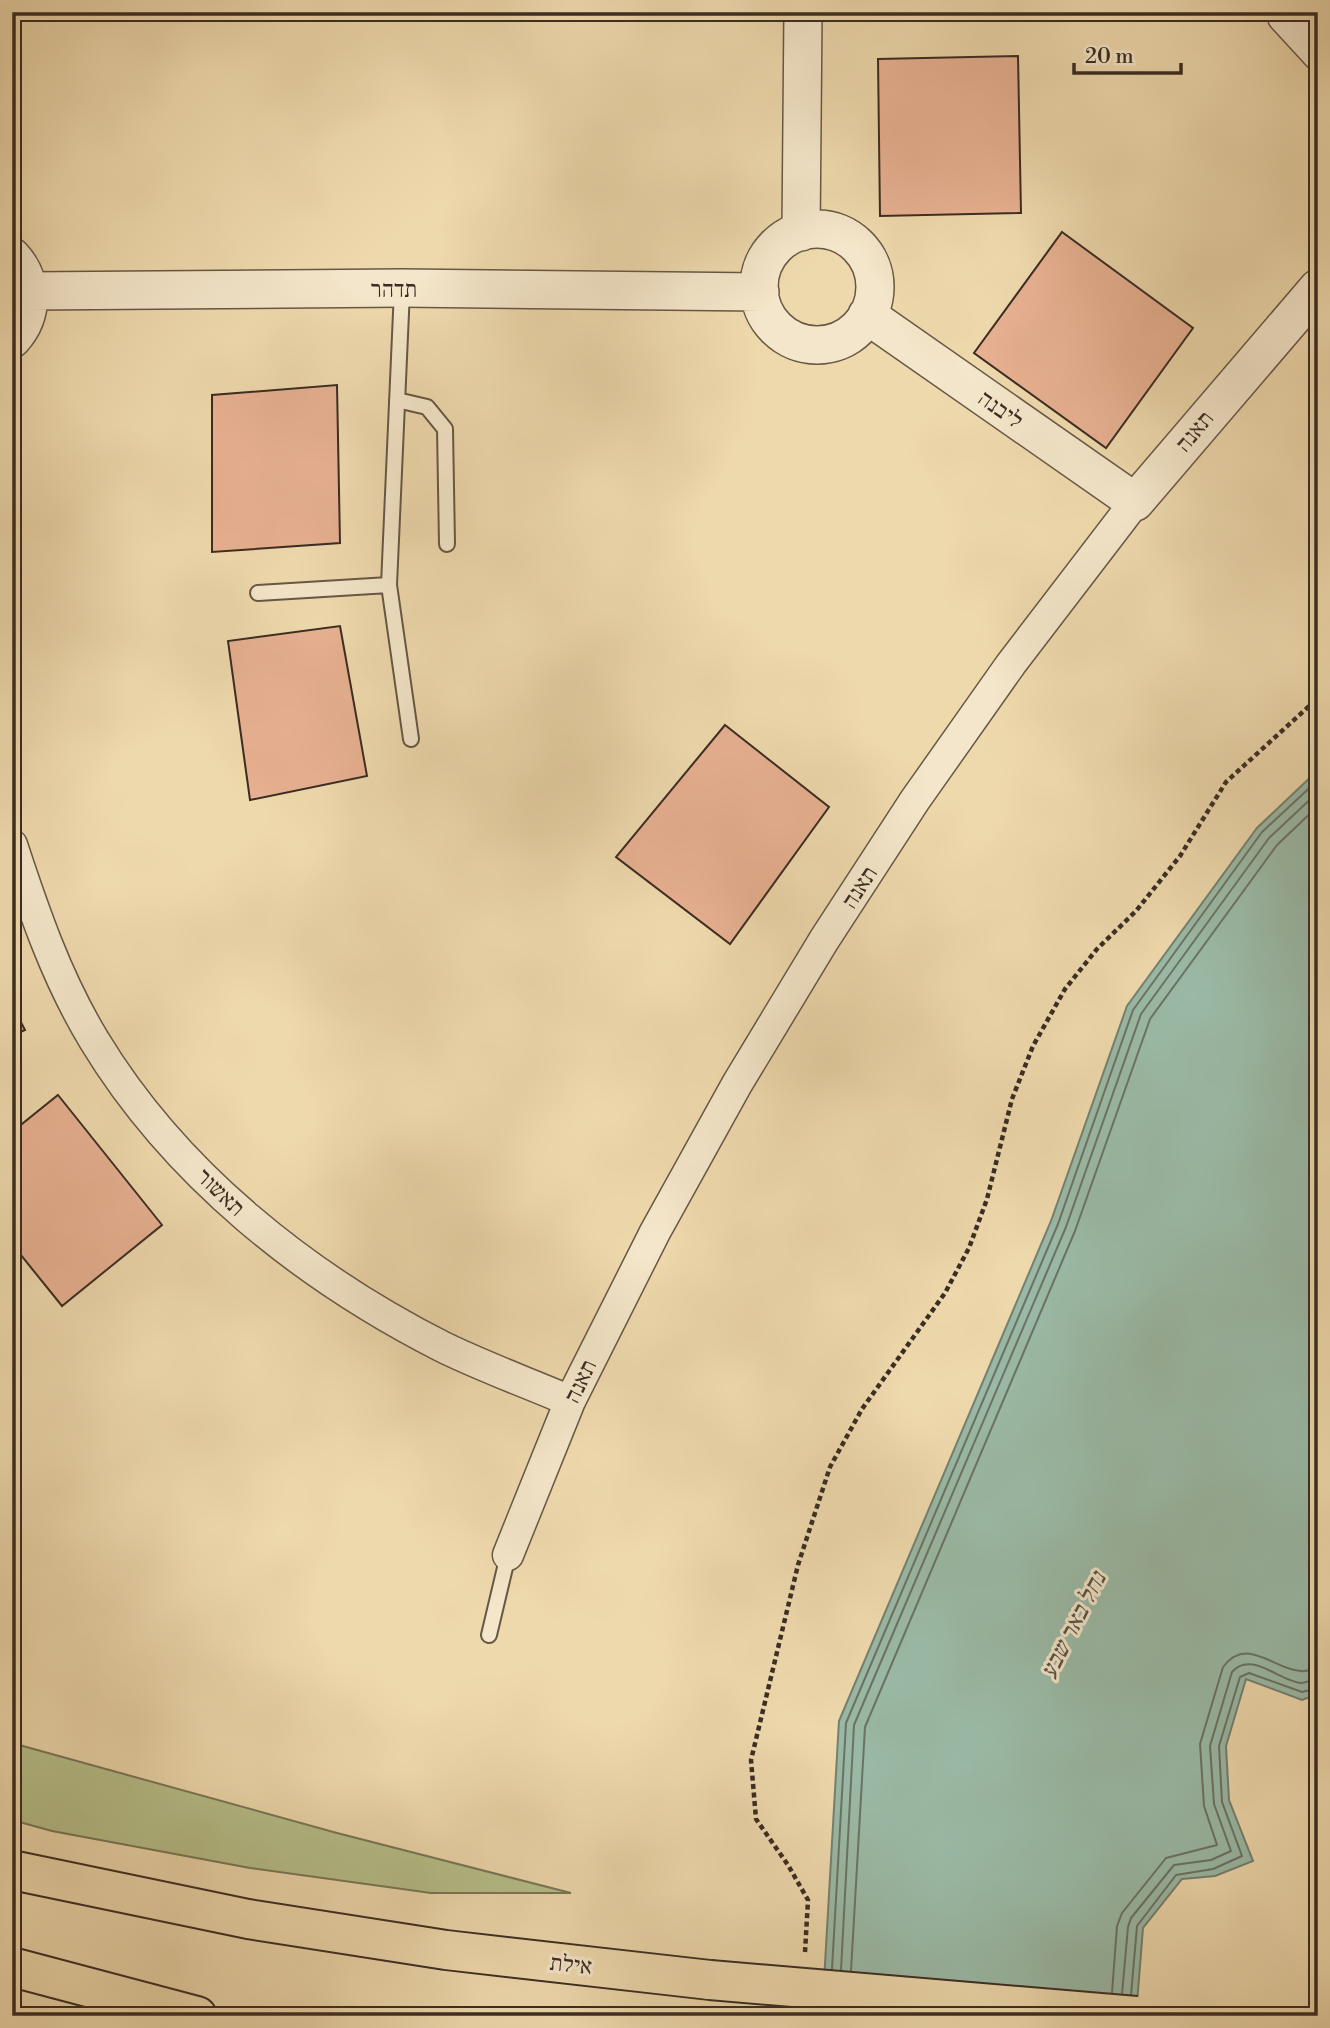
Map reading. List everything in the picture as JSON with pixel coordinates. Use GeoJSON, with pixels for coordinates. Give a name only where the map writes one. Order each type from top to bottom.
{"type":"FeatureCollection","features":[{"type":"Feature","properties":{"kind":"highway","name":"אילת"},"geometry":{"type":"LineString","coordinates":[[12,1870],[248,1919],[446,1950],[710,1980],[1136,2016]]}},
{"type":"Feature","properties":{"kind":"highway"},"geometry":{"type":"LineString","coordinates":[[12,1967],[197,2016]]}},
{"type":"Feature","properties":{"kind":"street"},"geometry":{"type":"LineString","coordinates":[[801,232],[803,12]]}},
{"type":"Feature","properties":{"kind":"street"},"geometry":{"type":"LineString","coordinates":[[1282,12],[1283,17],[1318,55]]}},
{"type":"Feature","properties":{"kind":"street"},"geometry":{"type":"LineString","coordinates":[[818,230],[836,233],[859,248],[869,263],[874,280],[873,298],[867,315],[856,330],[841,340],[806,344],[789,338],[774,327],[764,311],[760,292],[762,268],[772,251],[785,239],[801,232],[818,230]]}},
{"type":"Feature","properties":{"kind":"street"},"geometry":{"type":"LineString","coordinates":[[12,257],[20,266],[29,291],[26,318],[12,339]]}},
{"type":"Feature","properties":{"kind":"street","name":"תדהר"},"geometry":{"type":"LineString","coordinates":[[29,291],[402,288],[760,292]]}},
{"type":"Feature","properties":{"kind":"street","name":"תאנה"},"geometry":{"type":"LineString","coordinates":[[508,1555],[570,1401],[655,1232],[737,1084],[824,940],[915,800],[1011,664],[1135,502],[1318,288]]}},
{"type":"Feature","properties":{"kind":"street","name":"ליבנה"},"geometry":{"type":"LineString","coordinates":[[867,315],[1135,502]]}},
{"type":"Feature","properties":{"kind":"street","name":"תאשור"},"geometry":{"type":"LineString","coordinates":[[12,845],[43,937],[94,1040],[160,1132],[240,1213],[335,1285],[432,1340],[570,1401]]}},
{"type":"Feature","properties":{"kind":"lane"},"geometry":{"type":"LineString","coordinates":[[402,288],[389,584],[411,739]]}},
{"type":"Feature","properties":{"kind":"lane"},"geometry":{"type":"LineString","coordinates":[[397,400],[427,407],[444,429],[447,544]]}},
{"type":"Feature","properties":{"kind":"lane"},"geometry":{"type":"LineString","coordinates":[[258,593],[389,584]]}},
{"type":"Feature","properties":{"kind":"lane"},"geometry":{"type":"LineString","coordinates":[[489,1635],[508,1555]]}},
{"type":"Feature","properties":{"kind":"path"},"geometry":{"type":"LineString","coordinates":[[805,1964],[807,1900],[788,1865],[756,1819],[751,1760],[798,1565],[830,1467],[862,1409],[945,1293],[970,1248],[988,1199],[1012,1099],[1033,1046],[1065,989],[1097,949],[1136,911],[1172,865],[1226,782],[1318,698]]}},
{"type":"Feature","properties":{"kind":"path"},"geometry":{"type":"LineString","coordinates":[[12,2010],[35,2016]]}},
{"type":"Feature","properties":{"kind":"green space"},"geometry":{"type":"Polygon","coordinates":[[[12,1743],[337,1833],[571,1893],[431,1893],[250,1868],[52,1831],[12,1820],[12,1743]]]}},
{"type":"Feature","properties":{"kind":"water","name":"נחל באר שבע"},"geometry":{"type":"Polygon","coordinates":[[[1318,770],[1318,1694],[1302,1700],[1246,1679],[1226,1746],[1229,1800],[1253,1861],[1215,1876],[1182,1879],[1143,1928],[1136,2016],[822,2016],[839,1721],[1051,1221],[1127,1006],[1257,828],[1318,770]]]}},
{"type":"Feature","properties":{"kind":"building"},"geometry":{"type":"Polygon","coordinates":[[[1018,56],[1021,213],[880,216],[878,59],[1018,56]]]}},
{"type":"Feature","properties":{"kind":"building"},"geometry":{"type":"Polygon","coordinates":[[[1062,232],[1193,328],[1106,448],[974,353],[1062,232]]]}},
{"type":"Feature","properties":{"kind":"building"},"geometry":{"type":"Polygon","coordinates":[[[337,385],[340,543],[212,552],[212,395],[337,385]]]}},
{"type":"Feature","properties":{"kind":"building"},"geometry":{"type":"Polygon","coordinates":[[[340,626],[367,776],[250,800],[228,641],[340,626]]]}},
{"type":"Feature","properties":{"kind":"building"},"geometry":{"type":"Polygon","coordinates":[[[725,725],[829,807],[730,944],[616,857],[725,725]]]}},
{"type":"Feature","properties":{"kind":"building"},"geometry":{"type":"Polygon","coordinates":[[[12,1005],[25,1030],[12,1036],[12,1005]]]}},
{"type":"Feature","properties":{"kind":"building"},"geometry":{"type":"Polygon","coordinates":[[[58,1095],[162,1225],[62,1306],[12,1244],[12,1132],[58,1095]]]}}]}
